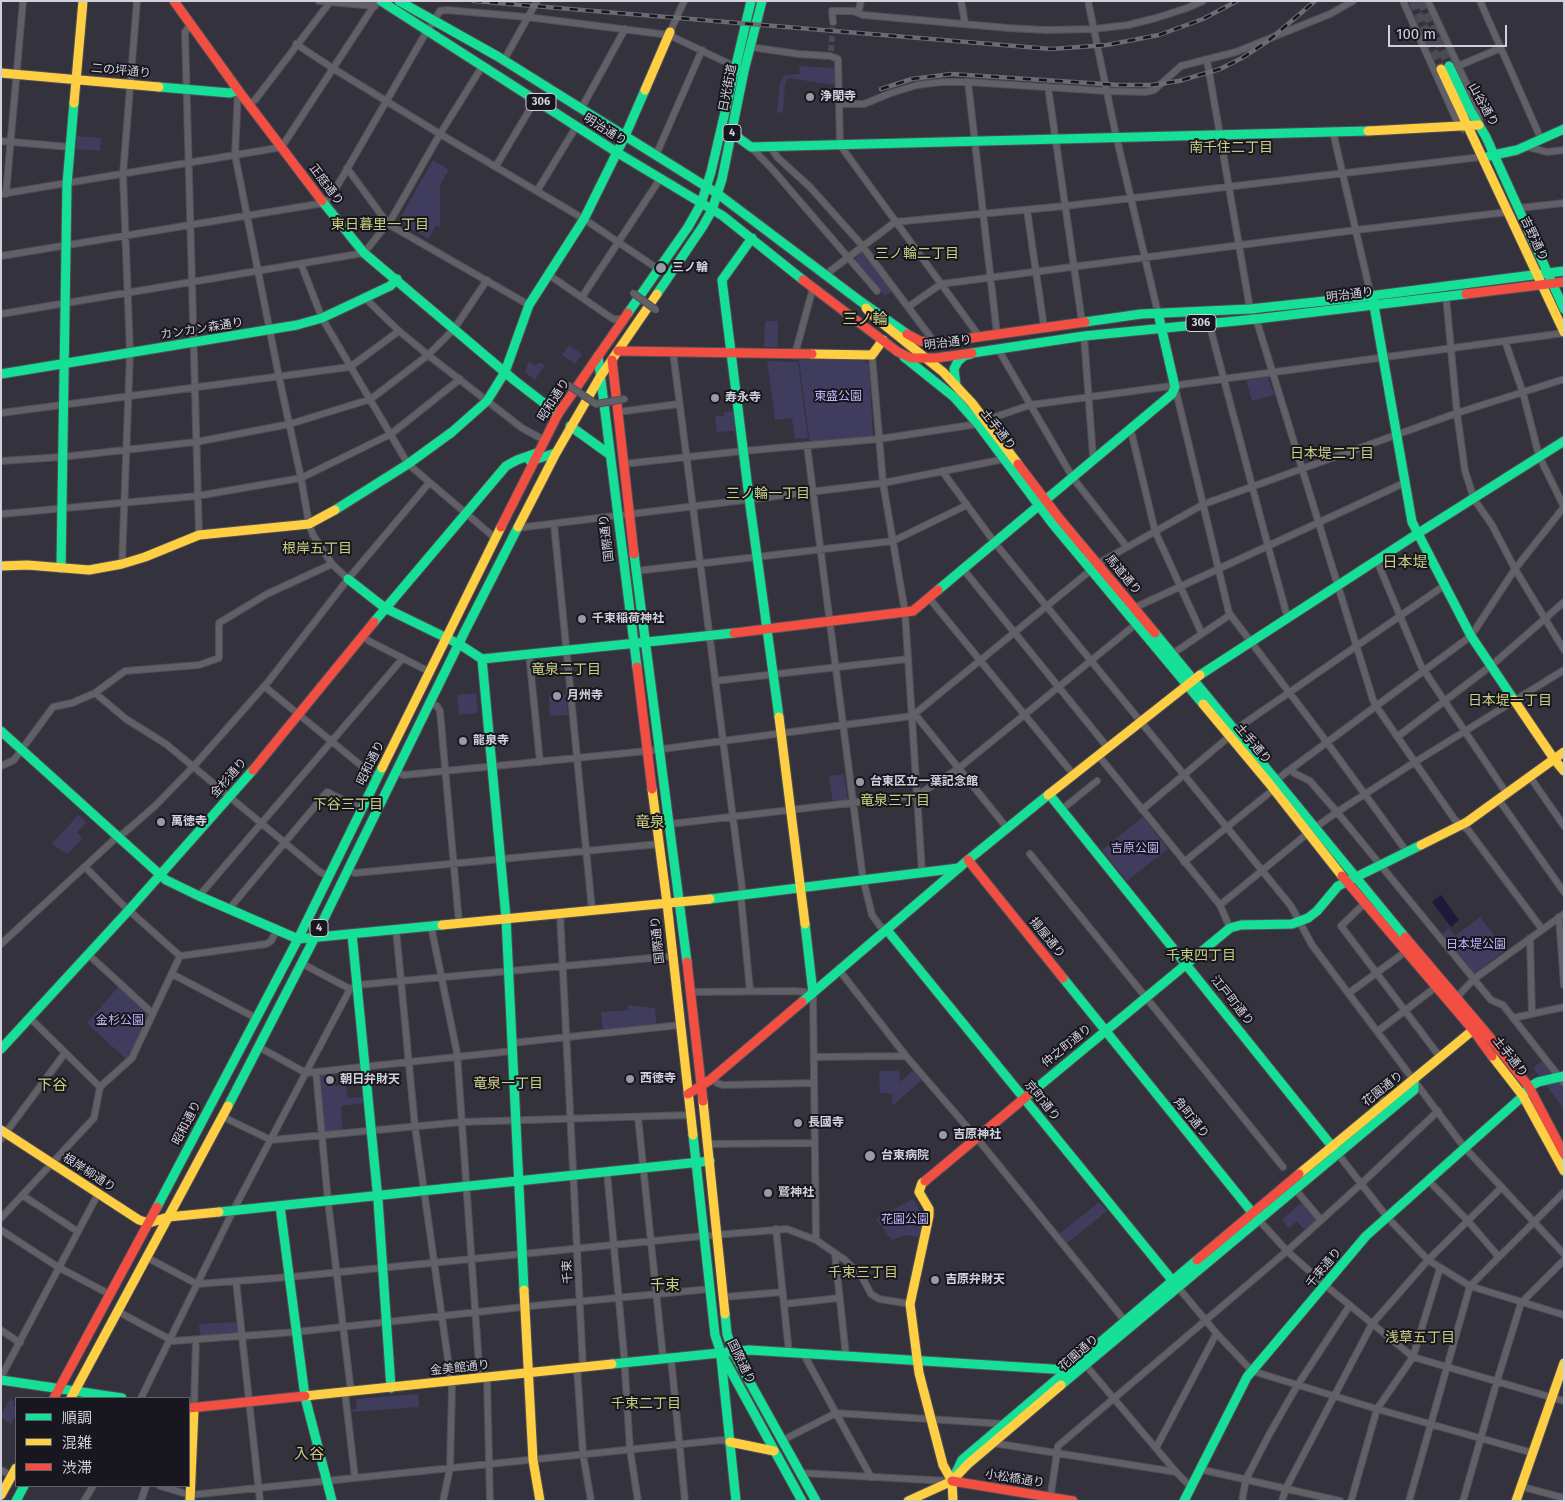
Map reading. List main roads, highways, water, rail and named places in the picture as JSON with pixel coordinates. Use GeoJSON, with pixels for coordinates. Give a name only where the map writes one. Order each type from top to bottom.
{"type":"FeatureCollection","features":[{"type":"Feature","properties":{"kind":"main road"},"geometry":{"type":"LineString","coordinates":[[61,568],[67,184],[83,1]]}},
{"type":"Feature","properties":{"kind":"main road","name":"正庭通り"},"geometry":{"type":"LineString","coordinates":[[174,1],[238,90],[364,253],[505,372],[558,414]]}},
{"type":"Feature","properties":{"kind":"main road","name":"明治通り"},"geometry":{"type":"LineString","coordinates":[[400,1],[504,60],[718,194],[860,301],[920,341],[934,343],[1158,313],[1446,296],[1564,282]]}},
{"type":"Feature","properties":{"kind":"main road","name":"日光街道"},"geometry":{"type":"LineString","coordinates":[[712,210],[718,194],[732,133],[751,1]]}},
{"type":"Feature","properties":{"kind":"main road","name":"日光街道"},"geometry":{"type":"LineString","coordinates":[[701,204],[707,188],[722,128],[740,69],[750,47],[762,1]]}},
{"type":"Feature","properties":{"kind":"main road","name":"明治通り"},"geometry":{"type":"LineString","coordinates":[[377,3],[428,30],[576,127],[712,210],[752,238],[813,288],[898,352],[911,358],[924,359],[1162,327],[1256,319],[1564,271]]}},
{"type":"Feature","properties":{"kind":"main road"},"geometry":{"type":"LineString","coordinates":[[1,566],[27,565],[89,570],[122,564],[144,557],[199,535],[309,524],[348,503],[408,464],[452,432],[487,401],[505,372],[529,305],[584,219],[626,136],[670,34]]}},
{"type":"Feature","properties":{"kind":"main road","name":"山谷通り"},"geometry":{"type":"LineString","coordinates":[[1481,157],[1464,126],[1450,67],[1470,110],[1495,156]]}},
{"type":"Feature","properties":{"kind":"main road","name":"二の坪通り"},"geometry":{"type":"LineString","coordinates":[[1,73],[230,93],[238,90]]}},
{"type":"Feature","properties":{"kind":"main road"},"geometry":{"type":"LineString","coordinates":[[732,133],[751,148],[1333,132],[1479,125]]}},
{"type":"Feature","properties":{"kind":"main road"},"geometry":{"type":"LineString","coordinates":[[1481,157],[1495,156],[1564,129]]}},
{"type":"Feature","properties":{"kind":"main road","name":"吉野通り"},"geometry":{"type":"LineString","coordinates":[[1495,156],[1564,309]]}},
{"type":"Feature","properties":{"kind":"main road","name":"吉野通り"},"geometry":{"type":"LineString","coordinates":[[1481,157],[1564,332]]}},
{"type":"Feature","properties":{"kind":"main road","name":"昭和通り"},"geometry":{"type":"LineString","coordinates":[[55,1397],[111,1295],[298,939],[535,457],[558,414],[688,227],[701,204]]}},
{"type":"Feature","properties":{"kind":"main road","name":"4"},"geometry":{"type":"LineString","coordinates":[[73,1395],[259,1047],[517,528],[570,426],[600,377],[712,210]]}},
{"type":"Feature","properties":{"kind":"main road"},"geometry":{"type":"LineString","coordinates":[[752,238],[722,280],[749,500],[768,628],[813,993]]}},
{"type":"Feature","properties":{"kind":"main road","name":"カンカン森通り"},"geometry":{"type":"LineString","coordinates":[[1,374],[271,330],[322,318],[390,286],[397,279]]}},
{"type":"Feature","properties":{"kind":"main road"},"geometry":{"type":"LineString","coordinates":[[1372,300],[1404,483],[1416,534],[1471,636],[1564,771]]}},
{"type":"Feature","properties":{"kind":"main road","name":"馬道通り"},"geometry":{"type":"LineString","coordinates":[[860,301],[872,315],[956,385],[1043,503],[1094,567],[1134,608],[1172,654],[1190,682],[1275,784],[1316,827],[1357,877]]}},
{"type":"Feature","properties":{"kind":"main road"},"geometry":{"type":"LineString","coordinates":[[348,579],[384,608],[459,644],[482,659],[913,611],[1172,394],[1175,386],[1158,313]]}},
{"type":"Feature","properties":{"kind":"main road"},"geometry":{"type":"LineString","coordinates":[[618,351],[872,355],[883,340]]}},
{"type":"Feature","properties":{"kind":"main road"},"geometry":{"type":"LineString","coordinates":[[934,343],[923,363],[926,370],[954,397]]}},
{"type":"Feature","properties":{"kind":"main road","name":"土手通り"},"geometry":{"type":"LineString","coordinates":[[898,352],[982,422],[1005,459],[1043,503]]}},
{"type":"Feature","properties":{"kind":"main road"},"geometry":{"type":"LineString","coordinates":[[956,385],[954,369],[958,361],[964,356],[978,352]]}},
{"type":"Feature","properties":{"kind":"main road","name":"国際通り"},"geometry":{"type":"LineString","coordinates":[[598,356],[659,844],[715,1335],[720,1353],[802,1501]]}},
{"type":"Feature","properties":{"kind":"main road","name":"国際通り"},"geometry":{"type":"LineString","coordinates":[[612,360],[636,571],[691,992],[727,1334],[733,1352],[816,1501]]}},
{"type":"Feature","properties":{"kind":"main road"},"geometry":{"type":"LineString","coordinates":[[570,426],[609,454]]}},
{"type":"Feature","properties":{"kind":"main road"},"geometry":{"type":"LineString","coordinates":[[688,1094],[713,1077],[968,860],[1190,682],[1289,616],[1377,561],[1416,534],[1474,500],[1564,440]]}},
{"type":"Feature","properties":{"kind":"main road","name":"金杉通り"},"geometry":{"type":"LineString","coordinates":[[1,1050],[130,910],[229,797],[299,715],[384,608],[465,513],[507,470],[535,457],[556,453]]}},
{"type":"Feature","properties":{"kind":"main road"},"geometry":{"type":"LineString","coordinates":[[1094,567],[1136,624],[1190,682]]}},
{"type":"Feature","properties":{"kind":"main road"},"geometry":{"type":"LineString","coordinates":[[482,659],[506,918],[533,1460],[540,1501]]}},
{"type":"Feature","properties":{"kind":"main road"},"geometry":{"type":"LineString","coordinates":[[1,731],[117,837],[172,884],[298,939],[679,902],[960,868]]}},
{"type":"Feature","properties":{"kind":"main road"},"geometry":{"type":"LineString","coordinates":[[1346,881],[1462,824],[1503,797],[1564,752]]}},
{"type":"Feature","properties":{"kind":"main road","name":"土手通り"},"geometry":{"type":"LineString","coordinates":[[1275,784],[1308,833],[1346,881],[1473,1030],[1523,1096],[1564,1171]]}},
{"type":"Feature","properties":{"kind":"main road","name":"江戸町通り"},"geometry":{"type":"LineString","coordinates":[[1049,794],[1335,1150]]}},
{"type":"Feature","properties":{"kind":"main road","name":"揚屋通り"},"geometry":{"type":"LineString","coordinates":[[968,860],[1105,1031]]}},
{"type":"Feature","properties":{"kind":"main road","name":"土手通り"},"geometry":{"type":"LineString","coordinates":[[1357,877],[1529,1087],[1564,1154]]}},
{"type":"Feature","properties":{"kind":"main road","name":"仲之町通り"},"geometry":{"type":"LineString","coordinates":[[916,1360],[910,1304],[930,1216],[929,1209],[919,1192],[919,1187],[922,1183],[1230,928],[1241,925],[1292,924],[1300,922],[1317,911],[1338,886],[1346,881]]}},
{"type":"Feature","properties":{"kind":"main road","name":"京町通り"},"geometry":{"type":"LineString","coordinates":[[887,930],[1175,1283]]}},
{"type":"Feature","properties":{"kind":"main road"},"geometry":{"type":"LineString","coordinates":[[352,934],[353,987],[364,1066],[378,1196],[391,1388]]}},
{"type":"Feature","properties":{"kind":"main road","name":"花園通り"},"geometry":{"type":"LineString","coordinates":[[991,1440],[1385,1106],[1414,1090],[1414,1080],[1473,1030]]}},
{"type":"Feature","properties":{"kind":"main road","name":"角町通り"},"geometry":{"type":"LineString","coordinates":[[1105,1031],[1255,1216]]}},
{"type":"Feature","properties":{"kind":"main road"},"geometry":{"type":"LineString","coordinates":[[1529,1087],[1538,1082],[1562,1078]]}},
{"type":"Feature","properties":{"kind":"main road","name":"千束通り"},"geometry":{"type":"LineString","coordinates":[[1184,1501],[1231,1406],[1252,1371],[1366,1236],[1523,1096],[1529,1087]]}},
{"type":"Feature","properties":{"kind":"main road","name":"根岸柳通り"},"geometry":{"type":"LineString","coordinates":[[3,1134],[139,1220],[149,1222]]}},
{"type":"Feature","properties":{"kind":"main road","name":"花園通り"},"geometry":{"type":"LineString","coordinates":[[1255,1216],[1295,1189],[1335,1150]]}},
{"type":"Feature","properties":{"kind":"main road"},"geometry":{"type":"LineString","coordinates":[[149,1222],[168,1217],[710,1161]]}},
{"type":"Feature","properties":{"kind":"main road"},"geometry":{"type":"LineString","coordinates":[[280,1206],[305,1397],[332,1501]]}},
{"type":"Feature","properties":{"kind":"main road","name":"花園通り"},"geometry":{"type":"LineString","coordinates":[[1083,1362],[1102,1339],[1175,1283]]}},
{"type":"Feature","properties":{"kind":"main road","name":"金美館通り"},"geometry":{"type":"LineString","coordinates":[[192,1408],[748,1350],[1071,1372]]}},
{"type":"Feature","properties":{"kind":"main road"},"geometry":{"type":"LineString","coordinates":[[720,1353],[736,1501]]}},
{"type":"Feature","properties":{"kind":"main road"},"geometry":{"type":"LineString","coordinates":[[916,1360],[942,1465],[952,1481],[953,1501]]}},
{"type":"Feature","properties":{"kind":"main road"},"geometry":{"type":"LineString","coordinates":[[1516,1501],[1564,1363]]}},
{"type":"Feature","properties":{"kind":"main road","name":"花園通り"},"geometry":{"type":"LineString","coordinates":[[908,1501],[952,1481],[1005,1424],[1071,1372]]}},
{"type":"Feature","properties":{"kind":"main road"},"geometry":{"type":"LineString","coordinates":[[1,1378],[59,1389],[73,1395],[106,1397]]}},
{"type":"Feature","properties":{"kind":"main road"},"geometry":{"type":"LineString","coordinates":[[190,1498],[192,1408]]}},
{"type":"Feature","properties":{"kind":"main road"},"geometry":{"type":"LineString","coordinates":[[730,1442],[774,1451]]}},
{"type":"Feature","properties":{"kind":"main road"},"geometry":{"type":"LineString","coordinates":[[1,1495],[14,1472]]}},
{"type":"Feature","properties":{"kind":"main road","name":"小松橋通り"},"geometry":{"type":"LineString","coordinates":[[952,1481],[1050,1499],[1073,1501]]}},
{"type":"Feature","properties":{"kind":"main road"},"geometry":{"type":"LineString","coordinates":[[17,1500],[24,1487]]}},
{"type":"Feature","properties":{"kind":"tunnel"},"geometry":{"type":"LineString","coordinates":[[1413,1],[1441,69]]}},
{"type":"Feature","properties":{"kind":"tunnel"},"geometry":{"type":"LineString","coordinates":[[1421,1],[1449,66]]}},
{"type":"Feature","properties":{"kind":"tunnel"},"geometry":{"type":"LineString","coordinates":[[831,51],[833,22]]}},
{"type":"Feature","properties":{"kind":"railway"},"geometry":{"type":"LineString","coordinates":[[474,1],[1051,49],[1107,45],[1159,35],[1203,19],[1237,1]]}},
{"type":"Feature","properties":{"kind":"railway"},"geometry":{"type":"LineString","coordinates":[[881,89],[912,79],[951,74],[1120,85],[1152,85],[1179,81],[1220,69],[1242,58],[1268,41],[1315,1]]}},
{"type":"Feature","properties":{"kind":"place","name":"浄閑寺"},"geometry":{"type":"Point","coordinates":[810,97]}},
{"type":"Feature","properties":{"kind":"place","name":"三ノ輪"},"geometry":{"type":"Point","coordinates":[661,268]}},
{"type":"Feature","properties":{"kind":"place","name":"寿永寺"},"geometry":{"type":"Point","coordinates":[715,398]}},
{"type":"Feature","properties":{"kind":"place","name":"千束稲荷神社"},"geometry":{"type":"Point","coordinates":[582,619]}},
{"type":"Feature","properties":{"kind":"place","name":"月州寺"},"geometry":{"type":"Point","coordinates":[557,696]}},
{"type":"Feature","properties":{"kind":"place","name":"龍泉寺"},"geometry":{"type":"Point","coordinates":[463,741]}},
{"type":"Feature","properties":{"kind":"place","name":"台東区立一葉記念館"},"geometry":{"type":"Point","coordinates":[860,782]}},
{"type":"Feature","properties":{"kind":"place","name":"萬徳寺"},"geometry":{"type":"Point","coordinates":[161,822]}},
{"type":"Feature","properties":{"kind":"place","name":"西徳寺"},"geometry":{"type":"Point","coordinates":[630,1079]}},
{"type":"Feature","properties":{"kind":"place","name":"朝日弁財天"},"geometry":{"type":"Point","coordinates":[330,1080]}},
{"type":"Feature","properties":{"kind":"place","name":"長國寺"},"geometry":{"type":"Point","coordinates":[798,1123]}},
{"type":"Feature","properties":{"kind":"place","name":"吉原神社"},"geometry":{"type":"Point","coordinates":[943,1135]}},
{"type":"Feature","properties":{"kind":"place","name":"台東病院"},"geometry":{"type":"Point","coordinates":[870,1156]}},
{"type":"Feature","properties":{"kind":"place","name":"鷲神社"},"geometry":{"type":"Point","coordinates":[768,1193]}},
{"type":"Feature","properties":{"kind":"place","name":"吉原弁財天"},"geometry":{"type":"Point","coordinates":[935,1280]}},
{"type":"Feature","properties":{"kind":"district","name":"南千住二丁目"},"geometry":{"type":"Point","coordinates":[1231,148]}},
{"type":"Feature","properties":{"kind":"district","name":"東日暮里一丁目"},"geometry":{"type":"Point","coordinates":[380,225]}},
{"type":"Feature","properties":{"kind":"district","name":"三ノ輪二丁目"},"geometry":{"type":"Point","coordinates":[917,254]}},
{"type":"Feature","properties":{"kind":"district","name":"三ノ輪"},"geometry":{"type":"Point","coordinates":[865,320]}},
{"type":"Feature","properties":{"kind":"district","name":"日本堤二丁目"},"geometry":{"type":"Point","coordinates":[1332,454]}},
{"type":"Feature","properties":{"kind":"district","name":"三ノ輪一丁目"},"geometry":{"type":"Point","coordinates":[768,494]}},
{"type":"Feature","properties":{"kind":"district","name":"根岸五丁目"},"geometry":{"type":"Point","coordinates":[317,549]}},
{"type":"Feature","properties":{"kind":"district","name":"日本堤"},"geometry":{"type":"Point","coordinates":[1405,563]}},
{"type":"Feature","properties":{"kind":"district","name":"竜泉二丁目"},"geometry":{"type":"Point","coordinates":[566,670]}},
{"type":"Feature","properties":{"kind":"district","name":"日本堤一丁目"},"geometry":{"type":"Point","coordinates":[1510,701]}},
{"type":"Feature","properties":{"kind":"district","name":"竜泉三丁目"},"geometry":{"type":"Point","coordinates":[895,801]}},
{"type":"Feature","properties":{"kind":"district","name":"下谷三丁目"},"geometry":{"type":"Point","coordinates":[348,805]}},
{"type":"Feature","properties":{"kind":"district","name":"竜泉"},"geometry":{"type":"Point","coordinates":[650,823]}},
{"type":"Feature","properties":{"kind":"district","name":"千束四丁目"},"geometry":{"type":"Point","coordinates":[1201,956]}},
{"type":"Feature","properties":{"kind":"district","name":"竜泉一丁目"},"geometry":{"type":"Point","coordinates":[508,1084]}},
{"type":"Feature","properties":{"kind":"district","name":"下谷"},"geometry":{"type":"Point","coordinates":[52,1086]}},
{"type":"Feature","properties":{"kind":"district","name":"千束三丁目"},"geometry":{"type":"Point","coordinates":[863,1273]}},
{"type":"Feature","properties":{"kind":"district","name":"千束"},"geometry":{"type":"Point","coordinates":[665,1286]}},
{"type":"Feature","properties":{"kind":"district","name":"浅草五丁目"},"geometry":{"type":"Point","coordinates":[1420,1338]}},
{"type":"Feature","properties":{"kind":"district","name":"千束二丁目"},"geometry":{"type":"Point","coordinates":[646,1404]}},
{"type":"Feature","properties":{"kind":"district","name":"入谷"},"geometry":{"type":"Point","coordinates":[309,1455]}},
{"type":"Feature","properties":{"kind":"park label","name":"東盛公園"},"geometry":{"type":"Point","coordinates":[838,397]}},
{"type":"Feature","properties":{"kind":"park label","name":"吉原公園"},"geometry":{"type":"Point","coordinates":[1135,849]}},
{"type":"Feature","properties":{"kind":"park label","name":"日本堤公園"},"geometry":{"type":"Point","coordinates":[1476,945]}},
{"type":"Feature","properties":{"kind":"park label","name":"金杉公園"},"geometry":{"type":"Point","coordinates":[120,1021]}},
{"type":"Feature","properties":{"kind":"park label","name":"花園公園"},"geometry":{"type":"Point","coordinates":[905,1220]}}]}
